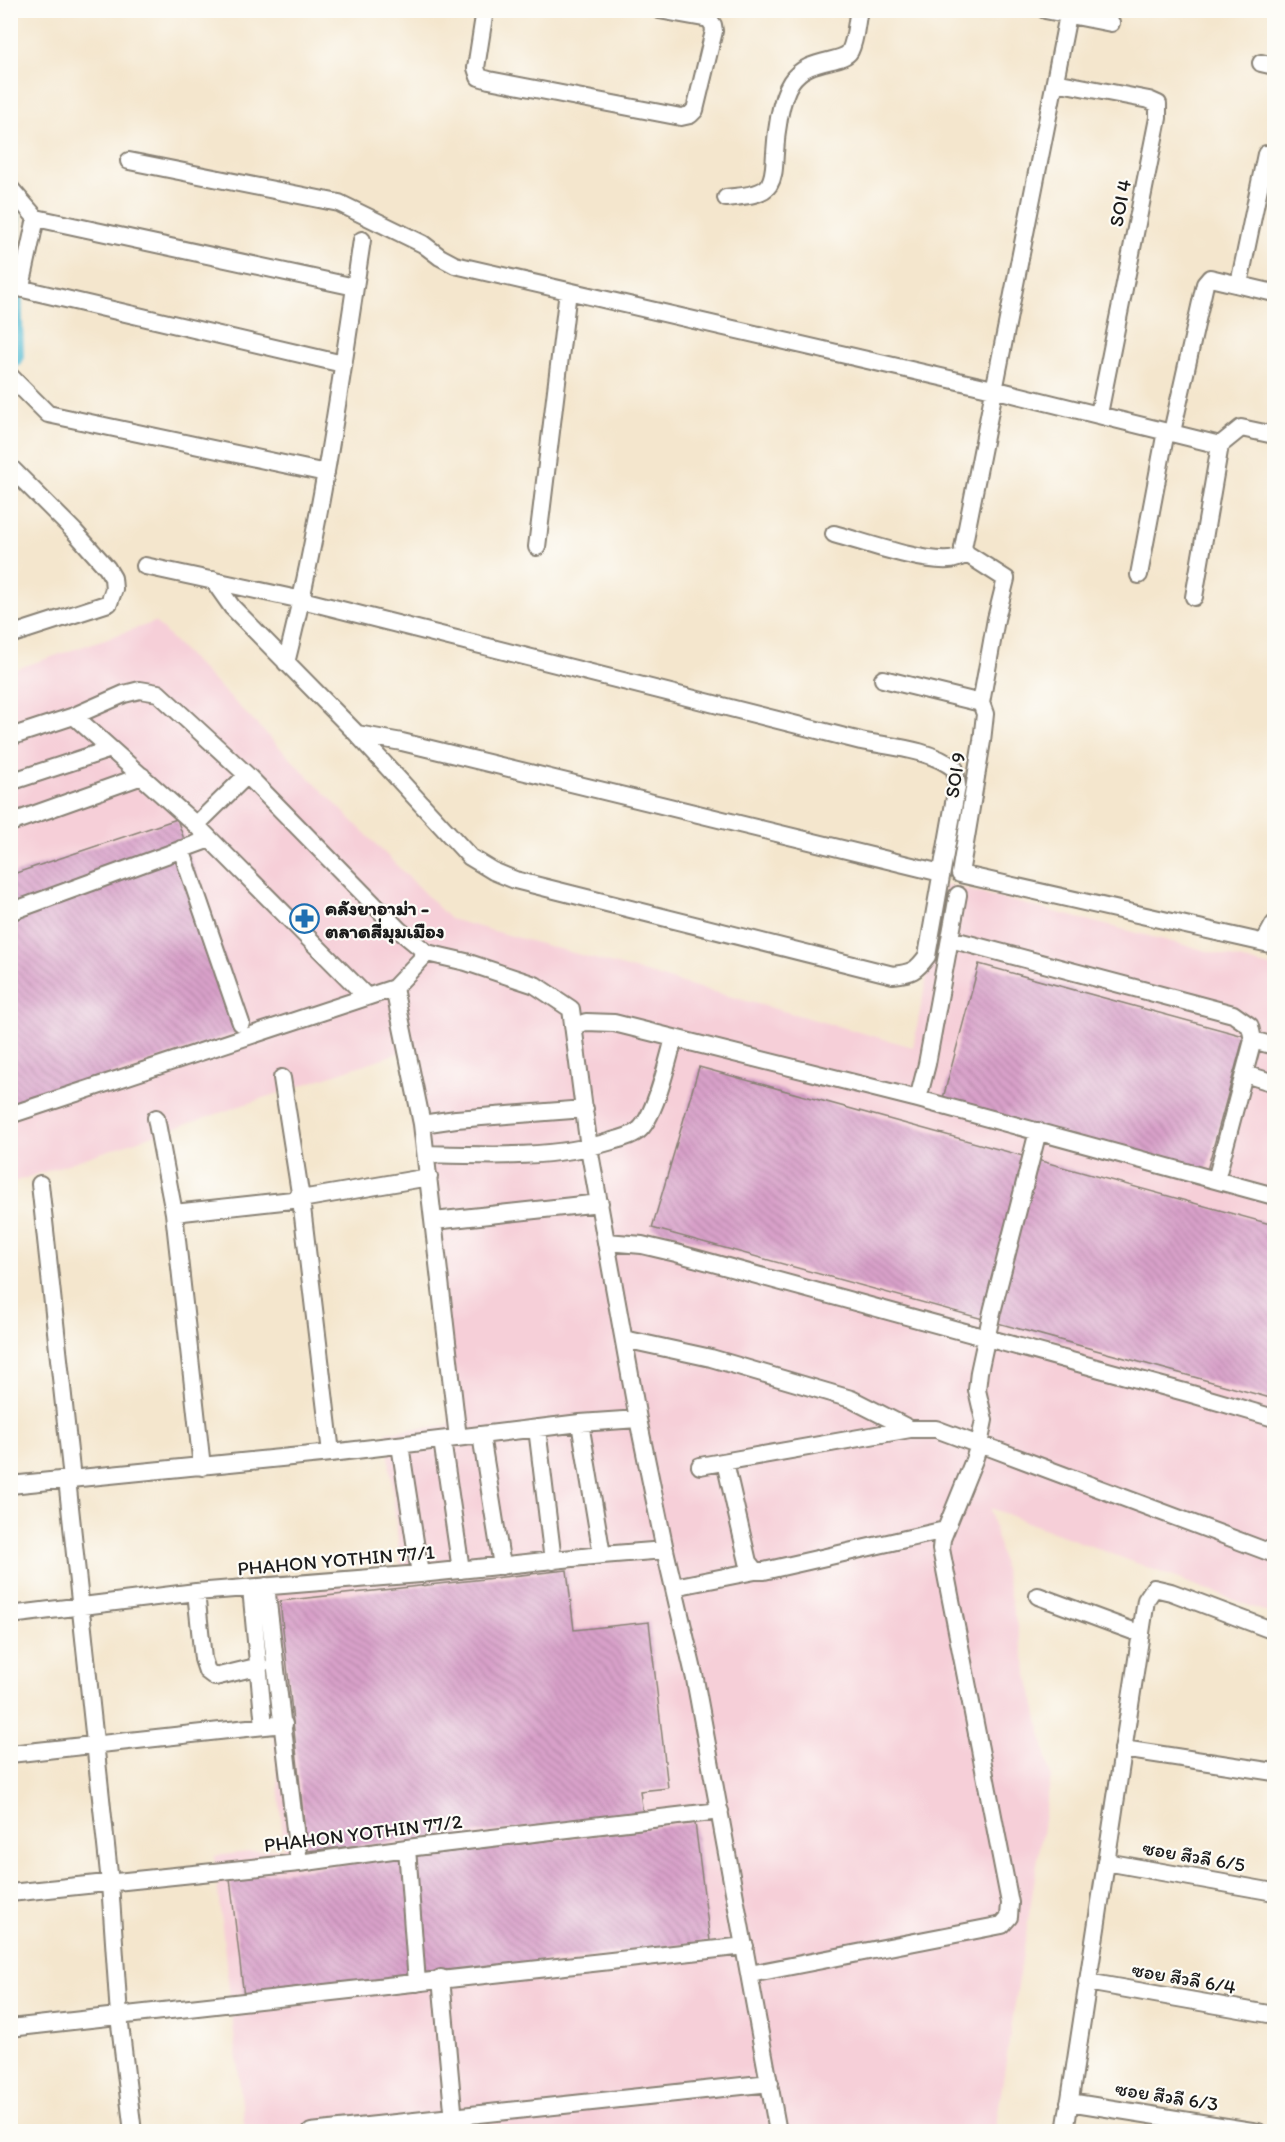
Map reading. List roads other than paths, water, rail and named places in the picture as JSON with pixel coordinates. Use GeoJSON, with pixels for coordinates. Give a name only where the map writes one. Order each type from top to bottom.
{"type":"FeatureCollection","features":[{"type":"Feature","properties":{"kind":"street"},"geometry":{"type":"LineString","coordinates":[[485,10],[476,68],[479,77],[681,117],[690,115],[694,110],[714,31],[713,25],[709,19],[659,10]]}},
{"type":"Feature","properties":{"kind":"street"},"geometry":{"type":"LineString","coordinates":[[726,198],[758,193],[768,186],[774,172],[783,100],[791,82],[810,65],[846,56],[850,50],[859,10]]}},
{"type":"Feature","properties":{"kind":"street"},"geometry":{"type":"LineString","coordinates":[[1045,10],[1110,22]]}},
{"type":"Feature","properties":{"kind":"street"},"geometry":{"type":"LineString","coordinates":[[834,534],[933,559],[949,560],[967,554],[963,548],[1068,15]]}},
{"type":"Feature","properties":{"kind":"street","name":"SOI 4"},"geometry":{"type":"LineString","coordinates":[[1055,82],[1149,100],[1158,104],[1158,118],[1099,414]]}},
{"type":"Feature","properties":{"kind":"street"},"geometry":{"type":"LineString","coordinates":[[1239,284],[1266,154]]}},
{"type":"Feature","properties":{"kind":"street"},"geometry":{"type":"LineString","coordinates":[[129,161],[339,203],[423,243],[440,257],[455,265],[993,389],[1220,445]]}},
{"type":"Feature","properties":{"kind":"street"},"geometry":{"type":"LineString","coordinates":[[11,188],[36,218],[355,287]]}},
{"type":"Feature","properties":{"kind":"street"},"geometry":{"type":"LineString","coordinates":[[36,218],[21,287],[23,289],[343,364]]}},
{"type":"Feature","properties":{"kind":"street"},"geometry":{"type":"LineString","coordinates":[[286,663],[302,600],[326,473],[362,240]]}},
{"type":"Feature","properties":{"kind":"street"},"geometry":{"type":"LineString","coordinates":[[1139,575],[1169,431],[1205,284],[1210,278],[1275,293]]}},
{"type":"Feature","properties":{"kind":"street"},"geometry":{"type":"LineString","coordinates":[[537,547],[568,291]]}},
{"type":"Feature","properties":{"kind":"street"},"geometry":{"type":"LineString","coordinates":[[10,376],[48,414],[326,473]]}},
{"type":"Feature","properties":{"kind":"street"},"geometry":{"type":"LineString","coordinates":[[1194,597],[1220,445],[1241,428],[1275,435]]}},
{"type":"Feature","properties":{"kind":"street"},"geometry":{"type":"LineString","coordinates":[[10,467],[74,531],[107,568],[113,578],[114,589],[109,603],[10,635]]}},
{"type":"Feature","properties":{"kind":"street","name":"SOI 9"},"geometry":{"type":"LineString","coordinates":[[967,554],[1006,579],[996,619],[981,703],[985,714],[982,741],[960,874],[1269,944]]}},
{"type":"Feature","properties":{"kind":"street"},"geometry":{"type":"LineString","coordinates":[[145,566],[213,580],[302,600],[861,741],[920,753],[944,761],[955,769],[957,786],[927,956],[910,974],[893,975],[515,880],[493,871],[470,857],[357,734],[232,608],[213,580]]}},
{"type":"Feature","properties":{"kind":"street"},"geometry":{"type":"LineString","coordinates":[[884,679],[981,703]]}},
{"type":"Feature","properties":{"kind":"street"},"geometry":{"type":"LineString","coordinates":[[10,737],[74,716],[124,694],[140,690],[158,693],[247,775],[399,930],[427,953],[466,962],[536,985],[571,1009],[589,1148],[638,1419],[695,1679],[778,2132]]}},
{"type":"Feature","properties":{"kind":"street"},"geometry":{"type":"LineString","coordinates":[[74,716],[196,825],[366,996]]}},
{"type":"Feature","properties":{"kind":"street"},"geometry":{"type":"LineString","coordinates":[[357,734],[402,742],[941,873]]}},
{"type":"Feature","properties":{"kind":"street"},"geometry":{"type":"LineString","coordinates":[[10,782],[111,749]]}},
{"type":"Feature","properties":{"kind":"street"},"geometry":{"type":"LineString","coordinates":[[196,825],[247,775]]}},
{"type":"Feature","properties":{"kind":"street"},"geometry":{"type":"LineString","coordinates":[[10,823],[142,776]]}},
{"type":"Feature","properties":{"kind":"street"},"geometry":{"type":"LineString","coordinates":[[10,912],[210,839]]}},
{"type":"Feature","properties":{"kind":"street"},"geometry":{"type":"LineString","coordinates":[[181,849],[241,1023]]}},
{"type":"Feature","properties":{"kind":"street"},"geometry":{"type":"LineString","coordinates":[[918,1099],[927,1064],[958,895]]}},
{"type":"Feature","properties":{"kind":"street"},"geometry":{"type":"LineString","coordinates":[[1269,944],[1275,924]]}},
{"type":"Feature","properties":{"kind":"street"},"geometry":{"type":"LineString","coordinates":[[950,939],[1233,1014],[1250,1026],[1253,1040],[1216,1180]]}},
{"type":"Feature","properties":{"kind":"street"},"geometry":{"type":"LineString","coordinates":[[10,1114],[394,988],[427,953]]}},
{"type":"Feature","properties":{"kind":"street"},"geometry":{"type":"LineString","coordinates":[[394,988],[422,1124],[429,1177],[461,1570]]}},
{"type":"Feature","properties":{"kind":"street"},"geometry":{"type":"LineString","coordinates":[[574,1026],[586,1022],[614,1023],[918,1099],[1275,1196]]}},
{"type":"Feature","properties":{"kind":"street"},"geometry":{"type":"LineString","coordinates":[[426,1154],[522,1155],[589,1148],[638,1131],[648,1118],[663,1078],[674,1038]]}},
{"type":"Feature","properties":{"kind":"street"},"geometry":{"type":"LineString","coordinates":[[1253,1040],[1275,1046]]}},
{"type":"Feature","properties":{"kind":"street"},"geometry":{"type":"LineString","coordinates":[[1245,1074],[1275,1083]]}},
{"type":"Feature","properties":{"kind":"street"},"geometry":{"type":"LineString","coordinates":[[282,1078],[301,1198],[331,1453]]}},
{"type":"Feature","properties":{"kind":"street"},"geometry":{"type":"LineString","coordinates":[[422,1124],[456,1119],[585,1109]]}},
{"type":"Feature","properties":{"kind":"street"},"geometry":{"type":"LineString","coordinates":[[156,1118],[174,1213],[202,1467]]}},
{"type":"Feature","properties":{"kind":"street"},"geometry":{"type":"LineString","coordinates":[[750,1974],[1002,1925],[1009,1917],[1010,1903],[941,1549],[945,1530],[979,1445],[984,1420],[977,1386],[986,1338],[1038,1131]]}},
{"type":"Feature","properties":{"kind":"street"},"geometry":{"type":"LineString","coordinates":[[174,1213],[301,1198],[429,1177]]}},
{"type":"Feature","properties":{"kind":"street"},"geometry":{"type":"LineString","coordinates":[[40,1184],[110,1883],[119,2016],[133,2132]]}},
{"type":"Feature","properties":{"kind":"street"},"geometry":{"type":"LineString","coordinates":[[434,1221],[600,1203]]}},
{"type":"Feature","properties":{"kind":"street"},"geometry":{"type":"LineString","coordinates":[[607,1242],[642,1245],[676,1253],[1275,1418]]}},
{"type":"Feature","properties":{"kind":"street"},"geometry":{"type":"LineString","coordinates":[[624,1340],[711,1358],[851,1399],[910,1429]]}},
{"type":"Feature","properties":{"kind":"street"},"geometry":{"type":"LineString","coordinates":[[10,1485],[202,1467],[580,1423],[638,1419]]}},
{"type":"Feature","properties":{"kind":"street"},"geometry":{"type":"LineString","coordinates":[[580,1423],[602,1555]]}},
{"type":"Feature","properties":{"kind":"street"},"geometry":{"type":"LineString","coordinates":[[537,1428],[553,1561]]}},
{"type":"Feature","properties":{"kind":"street"},"geometry":{"type":"LineString","coordinates":[[700,1466],[910,1429],[936,1429],[1275,1554]]}},
{"type":"Feature","properties":{"kind":"street"},"geometry":{"type":"LineString","coordinates":[[481,1435],[502,1566]]}},
{"type":"Feature","properties":{"kind":"street"},"geometry":{"type":"LineString","coordinates":[[400,1445],[420,1574]]}},
{"type":"Feature","properties":{"kind":"street"},"geometry":{"type":"LineString","coordinates":[[725,1462],[748,1562],[755,1570]]}},
{"type":"Feature","properties":{"kind":"street"},"geometry":{"type":"LineString","coordinates":[[674,1587],[755,1570],[764,1571],[945,1530]]}},
{"type":"Feature","properties":{"kind":"street","name":"PHAHON YOTHIN 77/1"},"geometry":{"type":"LineString","coordinates":[[10,1615],[196,1592],[420,1574],[665,1550]]}},
{"type":"Feature","properties":{"kind":"street"},"geometry":{"type":"LineString","coordinates":[[259,1587],[260,1666],[264,1726]]}},
{"type":"Feature","properties":{"kind":"street"},"geometry":{"type":"LineString","coordinates":[[259,1587],[284,1724],[299,1863]]}},
{"type":"Feature","properties":{"kind":"street"},"geometry":{"type":"LineString","coordinates":[[1065,2132],[1146,1600],[1154,1588],[1171,1592],[1275,1631]]}},
{"type":"Feature","properties":{"kind":"street"},"geometry":{"type":"LineString","coordinates":[[196,1592],[203,1659],[207,1671],[215,1677],[260,1666]]}},
{"type":"Feature","properties":{"kind":"street"},"geometry":{"type":"LineString","coordinates":[[1038,1596],[1141,1634]]}},
{"type":"Feature","properties":{"kind":"street"},"geometry":{"type":"LineString","coordinates":[[10,1754],[284,1724]]}},
{"type":"Feature","properties":{"kind":"street"},"geometry":{"type":"LineString","coordinates":[[1123,1749],[1275,1772]]}},
{"type":"Feature","properties":{"kind":"street","name":"PHAHON YOTHIN 77/2"},"geometry":{"type":"LineString","coordinates":[[10,1893],[299,1863],[720,1811]]}},
{"type":"Feature","properties":{"kind":"street"},"geometry":{"type":"LineString","coordinates":[[407,1848],[417,1983]]}},
{"type":"Feature","properties":{"kind":"street","name":"ซอย สีวลี 6/5"},"geometry":{"type":"LineString","coordinates":[[1106,1862],[1275,1892]]}},
{"type":"Feature","properties":{"kind":"street"},"geometry":{"type":"LineString","coordinates":[[10,2028],[417,1983],[441,1978],[745,1946]]}},
{"type":"Feature","properties":{"kind":"street"},"geometry":{"type":"LineString","coordinates":[[441,1978],[454,2124]]}},
{"type":"Feature","properties":{"kind":"street","name":"ซอย สีวลี 6/4"},"geometry":{"type":"LineString","coordinates":[[1087,1982],[1275,2015]]}},
{"type":"Feature","properties":{"kind":"street"},"geometry":{"type":"LineString","coordinates":[[312,2132],[454,2124],[770,2083]]}},
{"type":"Feature","properties":{"kind":"street","name":"ซอย สีวลี 6/3"},"geometry":{"type":"LineString","coordinates":[[1070,2102],[1258,2132]]}},
{"type":"Feature","properties":{"kind":"waterway"},"geometry":{"type":"LineString","coordinates":[[10,206],[14,357]]}},
{"type":"Feature","properties":{"kind":"place","name":"คลังยาอาม่า - ตลาดสี่มุมเมือง"},"geometry":{"type":"Point","coordinates":[304,919]}}]}
